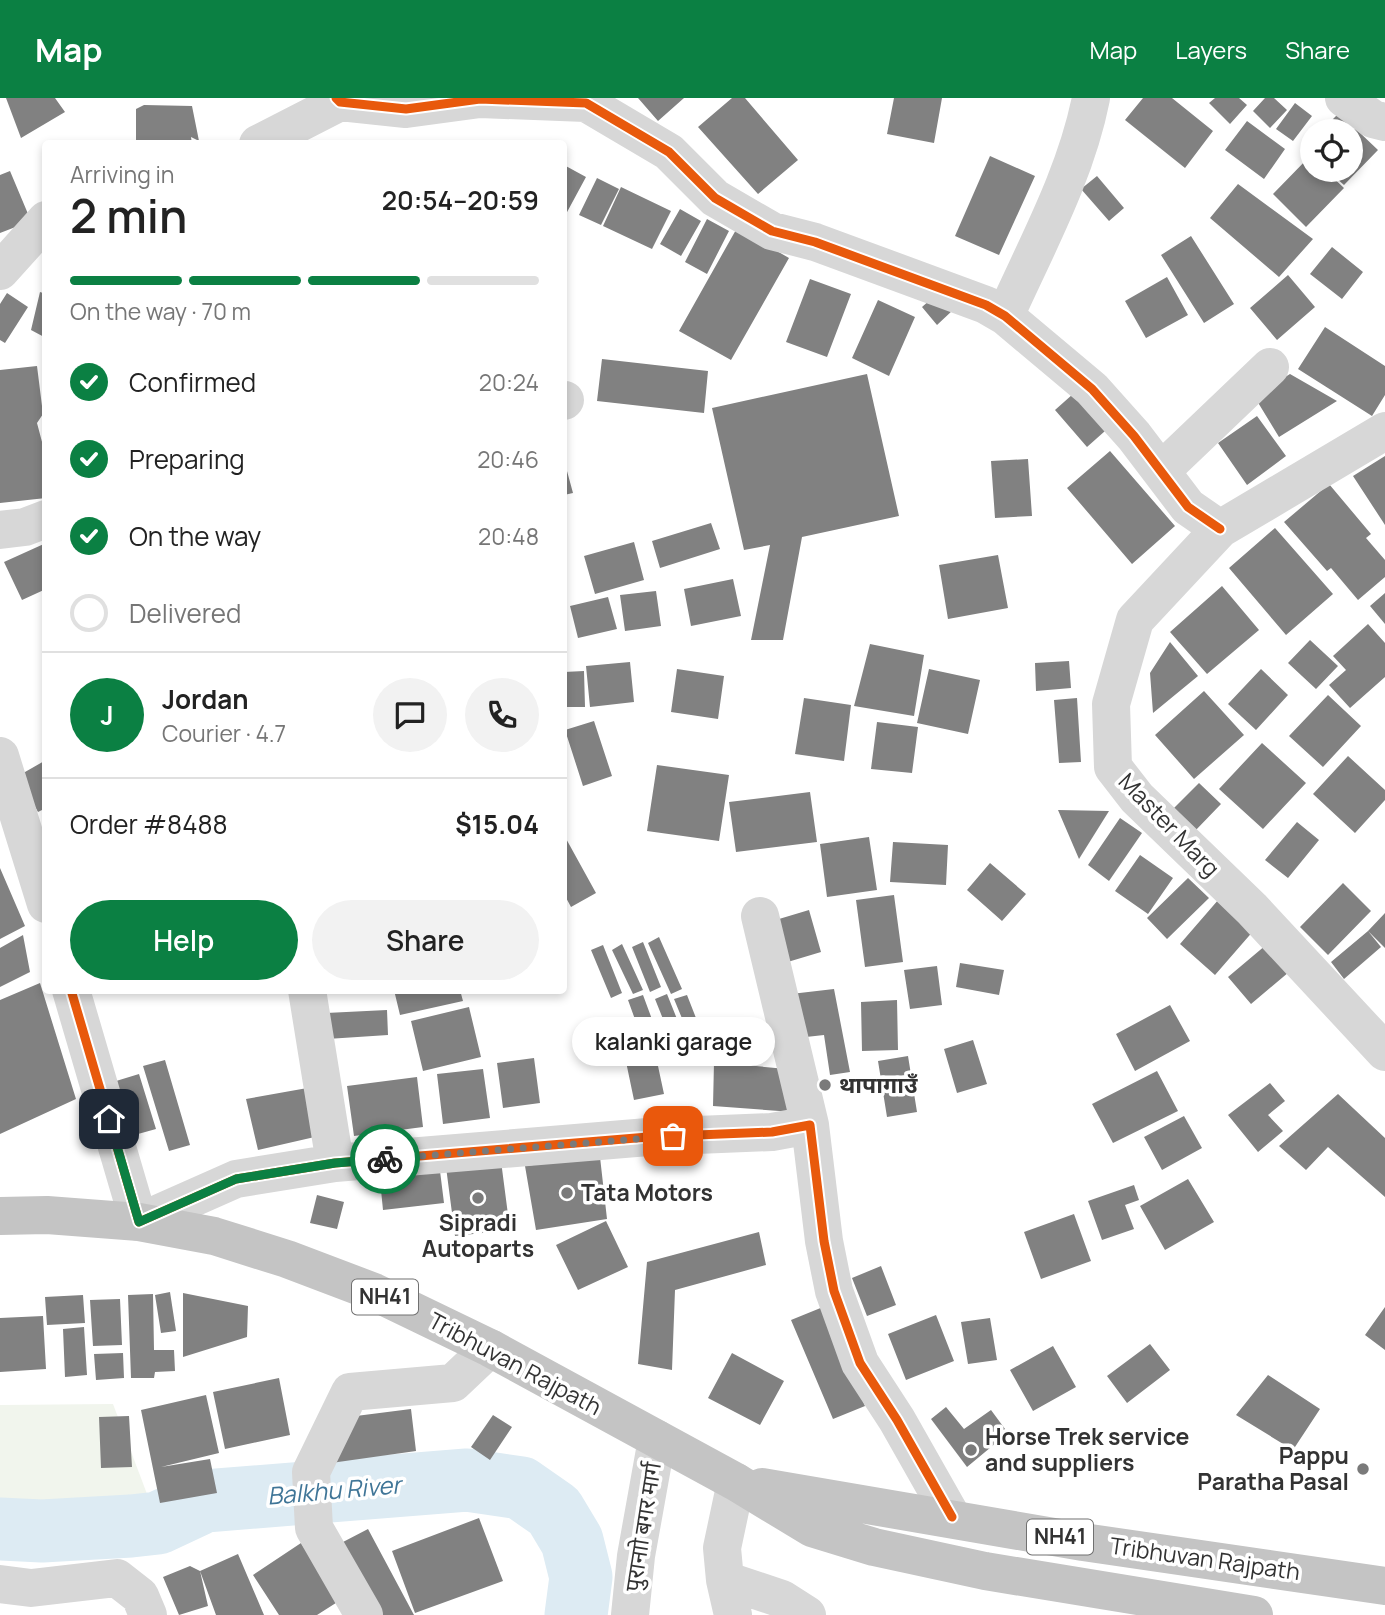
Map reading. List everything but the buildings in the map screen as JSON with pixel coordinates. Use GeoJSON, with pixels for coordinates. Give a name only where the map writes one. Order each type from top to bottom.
{"type":"FeatureCollection","features":[{"type":"Feature","properties":{"kind":"highway","name":"Tribhuvan Rajpath"},"geometry":{"type":"LineString","coordinates":[[0,1216],[47,1215],[139,1222],[214,1236],[287,1259],[374,1292],[490,1348],[736,1482],[812,1528],[874,1547],[985,1571],[1254,1615]]}},
{"type":"Feature","properties":{"kind":"highway","name":"Tribhuvan Rajpath"},"geometry":{"type":"LineString","coordinates":[[736,1482],[952,1517],[1083,1542],[1385,1586]]}},
{"type":"Feature","properties":{"kind":"street"},"geometry":{"type":"LineString","coordinates":[[1005,316],[1081,142],[1091,98]]}},
{"type":"Feature","properties":{"kind":"street"},"geometry":{"type":"LineString","coordinates":[[1344,98],[1373,119],[1385,122]]}},
{"type":"Feature","properties":{"kind":"street"},"geometry":{"type":"LineString","coordinates":[[265,140],[338,100],[406,109],[480,99],[586,103],[669,152],[715,198],[772,231],[839,251],[986,305],[1005,316],[1092,389],[1188,507],[1220,529]]}},
{"type":"Feature","properties":{"kind":"street"},"geometry":{"type":"LineString","coordinates":[[0,271],[42,224]]}},
{"type":"Feature","properties":{"kind":"street"},"geometry":{"type":"LineString","coordinates":[[1161,471],[1270,367]]}},
{"type":"Feature","properties":{"kind":"street","name":"Master Marg"},"geometry":{"type":"LineString","coordinates":[[1385,431],[1220,529],[1135,620],[1111,704],[1113,767],[1137,799],[1252,909],[1385,1052]]}},
{"type":"Feature","properties":{"kind":"street"},"geometry":{"type":"LineString","coordinates":[[0,530],[25,527],[42,521]]}},
{"type":"Feature","properties":{"kind":"street"},"geometry":{"type":"LineString","coordinates":[[0,756],[42,891]]}},
{"type":"Feature","properties":{"kind":"street"},"geometry":{"type":"LineString","coordinates":[[760,916],[810,1125],[824,1241],[834,1291],[860,1363],[897,1420],[952,1517]]}},
{"type":"Feature","properties":{"kind":"street"},"geometry":{"type":"LineString","coordinates":[[72,994],[139,1222],[236,1179],[335,1163],[648,1137],[772,1132],[810,1125]]}},
{"type":"Feature","properties":{"kind":"street"},"geometry":{"type":"LineString","coordinates":[[308,994],[335,1163]]}},
{"type":"Feature","properties":{"kind":"street"},"geometry":{"type":"LineString","coordinates":[[364,1615],[314,1528],[311,1472],[350,1392],[453,1382],[490,1348]]}},
{"type":"Feature","properties":{"kind":"street","name":"पुरानाो बगर मार्ग"},"geometry":{"type":"LineString","coordinates":[[630,1615],[636,1556],[657,1439]]}},
{"type":"Feature","properties":{"kind":"street"},"geometry":{"type":"LineString","coordinates":[[736,1482],[722,1548],[729,1597],[782,1598],[807,1615]]}},
{"type":"Feature","properties":{"kind":"street"},"geometry":{"type":"LineString","coordinates":[[0,1584],[31,1588],[117,1578],[140,1597],[148,1615]]}},
{"type":"Feature","properties":{"kind":"shaded area"},"geometry":{"type":"Polygon","coordinates":[[[113,1404],[158,1523],[0,1506],[0,1405],[113,1404]]]}},
{"type":"Feature","properties":{"kind":"waterway","name":"Balkhu River"},"geometry":{"type":"LineString","coordinates":[[0,1529],[42,1531],[131,1526],[158,1523],[205,1501],[467,1480],[521,1488],[554,1511],[572,1541],[581,1577],[576,1615]]}},
{"type":"Feature","properties":{"kind":"cycle path"},"geometry":{"type":"LineString","coordinates":[[336,98],[340,102],[406,109],[480,99],[586,103],[669,152],[715,198],[772,231],[815,242],[986,305],[1005,316],[1092,389],[1134,436],[1188,507],[1220,529]]}},
{"type":"Feature","properties":{"kind":"cycle path"},"geometry":{"type":"LineString","coordinates":[[72,994],[139,1222],[236,1179],[335,1163],[648,1137],[772,1132],[810,1125],[824,1241],[834,1291],[860,1363],[897,1420],[952,1517]]}},
{"type":"Feature","properties":{"kind":"way so far"},"geometry":{"type":"LineString","coordinates":[[385,1159],[673,1136]]}},
{"type":"Feature","properties":{"kind":"place","name":"थापागाउँ"},"geometry":{"type":"Point","coordinates":[825,1085]}},
{"type":"Feature","properties":{"kind":"place","name":"kalanki garage"},"geometry":{"type":"Point","coordinates":[673,1136]}},
{"type":"Feature","properties":{"kind":"place","name":"Tata Motors"},"geometry":{"type":"Point","coordinates":[567,1193]}},
{"type":"Feature","properties":{"kind":"place","name":"Sipradi Autoparts"},"geometry":{"type":"Point","coordinates":[478,1198]}},
{"type":"Feature","properties":{"kind":"place","name":"Horse Trek service and suppliers"},"geometry":{"type":"Point","coordinates":[971,1450]}},
{"type":"Feature","properties":{"kind":"place","name":"Pappu Paratha Pasal"},"geometry":{"type":"Point","coordinates":[1363,1469]}},
{"type":"Feature","properties":{"kind":"route"},"geometry":{"type":"LineString","coordinates":[[109,1119],[139,1222],[236,1179],[335,1163],[385,1159]]}}]}
